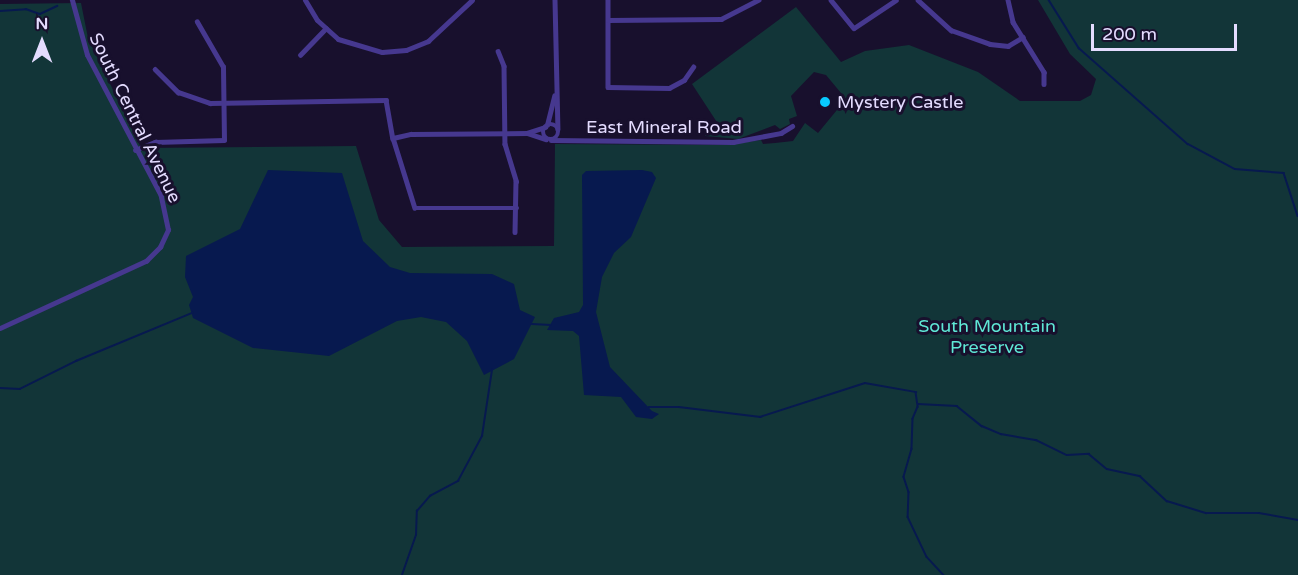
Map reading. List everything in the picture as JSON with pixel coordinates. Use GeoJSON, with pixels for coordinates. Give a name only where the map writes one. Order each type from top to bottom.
{"type":"FeatureCollection","features":[{"type":"Feature","properties":{"kind":"street","name":"South Central Avenue"},"geometry":{"type":"LineString","coordinates":[[0,328],[146,261],[160,247],[168,230],[167,213],[87,55],[72,0]]}},
{"type":"Feature","properties":{"kind":"street"},"geometry":{"type":"LineString","coordinates":[[305,0],[326,28],[338,39],[366,51],[397,52],[428,41],[472,0]]}},
{"type":"Feature","properties":{"kind":"street"},"geometry":{"type":"LineString","coordinates":[[555,0],[555,93],[558,132],[548,139],[546,126],[555,93]]}},
{"type":"Feature","properties":{"kind":"street"},"geometry":{"type":"LineString","coordinates":[[608,0],[608,87],[669,88],[684,80],[693,67]]}},
{"type":"Feature","properties":{"kind":"street"},"geometry":{"type":"LineString","coordinates":[[608,20],[721,19],[758,0]]}},
{"type":"Feature","properties":{"kind":"street"},"geometry":{"type":"LineString","coordinates":[[831,0],[854,28],[896,0]]}},
{"type":"Feature","properties":{"kind":"street"},"geometry":{"type":"LineString","coordinates":[[918,0],[951,30],[990,44],[1008,46],[1023,37]]}},
{"type":"Feature","properties":{"kind":"street"},"geometry":{"type":"LineString","coordinates":[[1008,0],[1013,22],[1044,72],[1044,84]]}},
{"type":"Feature","properties":{"kind":"street"},"geometry":{"type":"LineString","coordinates":[[135,150],[155,142],[224,140],[225,103],[220,58],[197,22]]}},
{"type":"Feature","properties":{"kind":"street"},"geometry":{"type":"LineString","coordinates":[[300,55],[326,28]]}},
{"type":"Feature","properties":{"kind":"street"},"geometry":{"type":"LineString","coordinates":[[498,51],[504,66],[505,133],[516,182],[515,232]]}},
{"type":"Feature","properties":{"kind":"street"},"geometry":{"type":"LineString","coordinates":[[156,69],[178,92],[203,101],[225,103],[386,100],[393,138],[415,208],[517,208]]}},
{"type":"Feature","properties":{"kind":"street","name":"East Mineral Road"},"geometry":{"type":"LineString","coordinates":[[527,133],[546,126],[570,141]]}},
{"type":"Feature","properties":{"kind":"street","name":"East Mineral Road"},"geometry":{"type":"LineString","coordinates":[[393,138],[411,134],[527,133],[548,139],[570,141],[747,141],[792,126]]}},
{"type":"Feature","properties":{"kind":"green space","name":"South Mountain Preserve"},"geometry":{"type":"Polygon","coordinates":[[[1038,0],[1298,0],[1298,575],[0,575],[0,4],[81,3],[88,38],[141,148],[356,146],[379,220],[402,247],[554,246],[555,144],[727,145],[761,140],[763,144],[775,143],[793,141],[805,123],[818,133],[846,99],[826,75],[814,72],[791,96],[797,116],[789,119],[790,124],[780,129],[775,125],[738,139],[705,136],[705,133],[724,133],[692,84],[796,7],[841,62],[865,51],[909,45],[978,72],[1020,101],[1080,101],[1091,95],[1096,79],[1070,54],[1038,0]]]}},
{"type":"Feature","properties":{"kind":"shaded area"},"geometry":{"type":"Polygon","coordinates":[[[268,170],[342,173],[363,241],[390,267],[410,273],[492,274],[514,284],[520,310],[535,317],[514,359],[484,375],[467,341],[446,322],[421,317],[397,321],[329,356],[253,348],[193,318],[189,305],[193,297],[185,277],[186,256],[240,229],[268,170]]]}},
{"type":"Feature","properties":{"kind":"shaded area"},"geometry":{"type":"Polygon","coordinates":[[[642,170],[652,172],[656,178],[631,237],[614,253],[602,277],[596,312],[610,367],[652,411],[659,414],[652,419],[636,417],[621,397],[584,395],[579,336],[573,331],[547,330],[554,318],[579,312],[583,305],[582,175],[586,171],[642,170]]]}},
{"type":"Feature","properties":{"kind":"waterway"},"geometry":{"type":"LineString","coordinates":[[1049,0],[1079,48],[1188,144],[1235,169],[1284,173],[1298,216]]}},
{"type":"Feature","properties":{"kind":"waterway"},"geometry":{"type":"LineString","coordinates":[[0,11],[26,9],[40,14],[57,6]]}},
{"type":"Feature","properties":{"kind":"waterway"},"geometry":{"type":"LineString","coordinates":[[0,388],[20,389],[76,361],[192,313]]}},
{"type":"Feature","properties":{"kind":"waterway"},"geometry":{"type":"LineString","coordinates":[[532,324],[551,325]]}},
{"type":"Feature","properties":{"kind":"waterway"},"geometry":{"type":"LineString","coordinates":[[402,575],[416,535],[417,511],[430,496],[458,481],[482,436],[492,370]]}},
{"type":"Feature","properties":{"kind":"waterway"},"geometry":{"type":"LineString","coordinates":[[649,407],[679,407],[760,417],[865,383],[916,392],[918,407],[913,419],[912,449],[904,477],[909,492],[908,517],[927,557],[944,575]]}},
{"type":"Feature","properties":{"kind":"waterway"},"geometry":{"type":"LineString","coordinates":[[918,404],[957,406],[982,426],[1001,434],[1036,440],[1067,455],[1089,454],[1107,469],[1140,476],[1167,501],[1206,513],[1259,513],[1298,520]]}},
{"type":"Feature","properties":{"kind":"place","name":"Mystery Castle"},"geometry":{"type":"Point","coordinates":[825,102]}}]}
